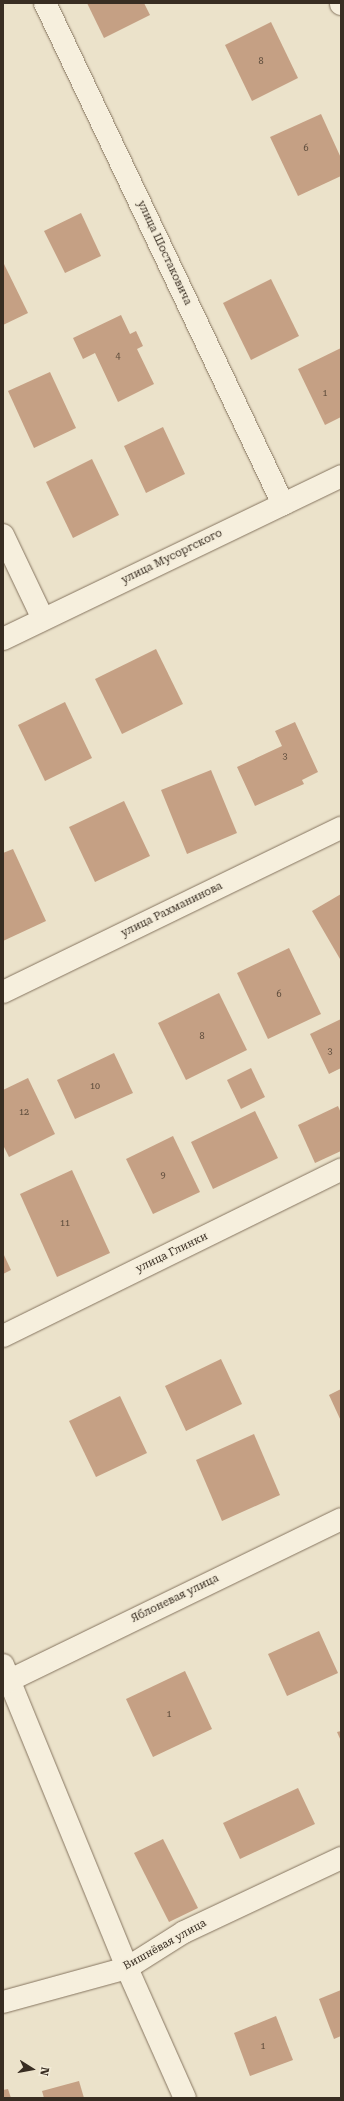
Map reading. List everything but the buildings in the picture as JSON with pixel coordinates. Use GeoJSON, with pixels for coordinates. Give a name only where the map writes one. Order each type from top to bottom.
{"type":"FeatureCollection","features":[{"type":"Feature","properties":{"kind":"street","name":"улица Шостаковича"},"geometry":{"type":"LineString","coordinates":[[45,3],[283,504]]}},
{"type":"Feature","properties":{"kind":"street","name":"улица Мусоргского"},"geometry":{"type":"LineString","coordinates":[[3,639],[341,476]]}},
{"type":"Feature","properties":{"kind":"street"},"geometry":{"type":"LineString","coordinates":[[3,535],[43,619]]}},
{"type":"Feature","properties":{"kind":"street","name":"улица Рахманинова"},"geometry":{"type":"LineString","coordinates":[[3,992],[341,828]]}},
{"type":"Feature","properties":{"kind":"street","name":"улица Глинки"},"geometry":{"type":"LineString","coordinates":[[3,1336],[341,1170]]}},
{"type":"Feature","properties":{"kind":"street","name":"Яблоневая улица"},"geometry":{"type":"LineString","coordinates":[[6,1673],[341,1519]]}},
{"type":"Feature","properties":{"kind":"street"},"geometry":{"type":"LineString","coordinates":[[6,1673],[126,1968],[186,2098]]}},
{"type":"Feature","properties":{"kind":"street","name":"Вишнёвая улица"},"geometry":{"type":"LineString","coordinates":[[3,2002],[126,1968],[184,1932],[341,1858]]}}]}
